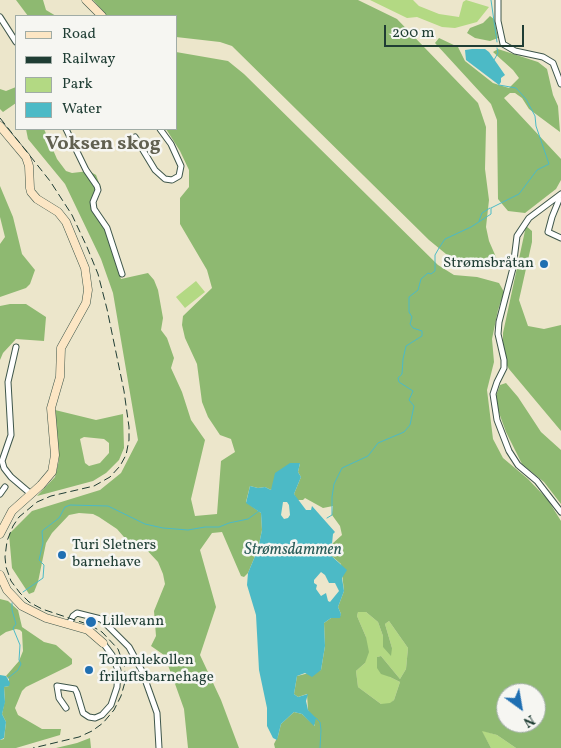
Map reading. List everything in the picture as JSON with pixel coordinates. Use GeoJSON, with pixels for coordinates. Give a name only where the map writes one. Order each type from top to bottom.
{"type":"FeatureCollection","features":[{"type":"Feature","properties":{"kind":"street"},"geometry":{"type":"LineString","coordinates":[[86,0],[101,15]]}},
{"type":"Feature","properties":{"kind":"street"},"geometry":{"type":"LineString","coordinates":[[498,0],[498,21],[503,44],[515,51],[543,57],[553,64],[561,84]]}},
{"type":"Feature","properties":{"kind":"street"},"geometry":{"type":"LineString","coordinates":[[0,17],[15,40]]}},
{"type":"Feature","properties":{"kind":"street"},"geometry":{"type":"LineString","coordinates":[[0,126],[26,157],[29,166],[31,192],[37,199],[58,212],[66,222],[85,268],[88,283],[86,303],[66,337],[60,352],[60,377],[51,408],[55,455],[54,467],[46,480],[12,511],[0,534]]}},
{"type":"Feature","properties":{"kind":"street"},"geometry":{"type":"LineString","coordinates":[[66,130],[86,170],[97,186],[98,190],[93,202],[94,209],[107,228],[122,274]]}},
{"type":"Feature","properties":{"kind":"street"},"geometry":{"type":"LineString","coordinates":[[136,137],[155,170],[165,179],[172,180],[179,176],[181,166],[175,150],[161,130]]}},
{"type":"Feature","properties":{"kind":"street"},"geometry":{"type":"LineString","coordinates":[[561,194],[548,232],[561,238]]}},
{"type":"Feature","properties":{"kind":"street"},"geometry":{"type":"LineString","coordinates":[[561,194],[529,218],[517,236],[513,268],[499,322],[498,334],[504,368],[493,394],[497,420],[509,451],[518,465],[537,481],[561,512]]}},
{"type":"Feature","properties":{"kind":"street"},"geometry":{"type":"LineString","coordinates":[[16,348],[8,382],[10,435],[2,461],[4,468],[11,477],[31,494]]}},
{"type":"Feature","properties":{"kind":"street"},"geometry":{"type":"LineString","coordinates":[[0,494],[5,488]]}},
{"type":"Feature","properties":{"kind":"street"},"geometry":{"type":"LineString","coordinates":[[0,574],[2,588],[14,599],[46,618],[91,632],[103,643],[115,659],[118,670],[117,687],[111,705],[98,717],[89,717],[83,713],[74,689],[56,686],[59,698],[66,708]]}},
{"type":"Feature","properties":{"kind":"street"},"geometry":{"type":"LineString","coordinates":[[69,624],[73,616],[78,613],[101,619],[129,647],[144,678],[157,713],[159,748]]}},
{"type":"Feature","properties":{"kind":"green space"},"geometry":{"type":"Polygon","coordinates":[[[16,0],[43,0],[46,10],[54,15],[27,15],[16,0]]]}},
{"type":"Feature","properties":{"kind":"green space"},"geometry":{"type":"Polygon","coordinates":[[[93,0],[358,0],[397,19],[478,103],[486,127],[485,169],[489,200],[486,227],[489,241],[499,264],[459,262],[446,254],[429,240],[232,46],[220,42],[178,37],[178,15],[106,15],[93,0]]]}},
{"type":"Feature","properties":{"kind":"green space"},"geometry":{"type":"Polygon","coordinates":[[[370,0],[413,0],[419,6],[439,14],[459,17],[463,2],[466,0],[489,7],[477,22],[455,28],[442,27],[417,17],[407,18],[370,0]]]}},
{"type":"Feature","properties":{"kind":"green space"},"geometry":{"type":"Polygon","coordinates":[[[490,16],[494,19],[498,38],[490,41],[475,38],[467,33],[470,28],[483,23],[490,16]]]}},
{"type":"Feature","properties":{"kind":"green space"},"geometry":{"type":"Polygon","coordinates":[[[439,38],[458,47],[465,61],[493,83],[509,88],[519,78],[493,52],[498,49],[538,62],[547,69],[553,95],[558,106],[560,132],[529,109],[522,98],[515,93],[510,93],[504,98],[561,159],[561,180],[556,189],[525,213],[508,211],[498,199],[497,120],[491,104],[435,43],[439,38]]]}},
{"type":"Feature","properties":{"kind":"green space"},"geometry":{"type":"Polygon","coordinates":[[[178,52],[228,61],[244,74],[438,265],[454,275],[477,277],[499,283],[504,292],[492,339],[494,362],[487,390],[493,439],[503,458],[528,479],[548,500],[561,521],[561,748],[516,748],[497,735],[482,731],[491,748],[275,748],[274,744],[281,724],[294,712],[302,714],[315,726],[308,710],[307,694],[298,697],[294,694],[297,676],[321,670],[325,646],[324,623],[331,618],[339,618],[341,614],[338,607],[344,591],[341,564],[327,552],[332,544],[342,535],[340,526],[332,515],[333,506],[323,508],[305,498],[297,500],[294,494],[301,477],[298,472],[300,463],[271,490],[265,487],[250,486],[246,502],[261,513],[262,530],[258,549],[248,573],[244,577],[241,576],[222,532],[212,533],[200,550],[216,607],[200,655],[221,700],[239,748],[188,748],[184,709],[174,681],[164,655],[151,646],[156,636],[154,611],[165,584],[158,562],[144,547],[137,544],[131,545],[117,529],[99,517],[93,514],[79,513],[69,515],[52,533],[46,543],[38,582],[34,592],[29,594],[12,568],[9,534],[32,511],[100,490],[121,473],[138,440],[113,293],[101,259],[65,184],[28,139],[26,130],[44,130],[57,159],[66,171],[72,173],[89,171],[96,175],[101,188],[92,202],[105,228],[121,279],[148,273],[154,280],[158,290],[163,318],[161,330],[167,338],[174,358],[171,368],[182,392],[191,420],[205,440],[191,499],[195,516],[217,514],[221,461],[235,452],[231,439],[220,435],[208,417],[202,402],[197,364],[185,338],[182,325],[183,316],[212,288],[207,270],[180,224],[180,198],[189,187],[189,170],[167,130],[178,130],[178,52]],[[358,612],[357,616],[366,637],[369,652],[365,663],[356,671],[358,687],[381,704],[390,703],[394,700],[400,682],[381,674],[377,668],[377,657],[381,656],[400,679],[406,669],[408,648],[389,621],[385,624],[392,648],[391,656],[383,647],[383,636],[378,622],[366,612],[358,612]]]}},
{"type":"Feature","properties":{"kind":"green space"},"geometry":{"type":"Polygon","coordinates":[[[15,87],[15,104],[3,112],[0,109],[0,89],[6,91],[15,87]]]}},
{"type":"Feature","properties":{"kind":"green space"},"geometry":{"type":"Polygon","coordinates":[[[0,186],[13,217],[22,254],[35,270],[30,284],[26,288],[0,297],[0,244],[5,237],[0,217],[0,186]]]}},
{"type":"Feature","properties":{"kind":"green space"},"geometry":{"type":"Polygon","coordinates":[[[526,226],[532,231],[532,242],[519,300],[528,326],[544,329],[561,325],[561,431],[509,369],[503,358],[503,333],[526,226]]]}},
{"type":"Feature","properties":{"kind":"green space"},"geometry":{"type":"Polygon","coordinates":[[[196,281],[205,292],[185,308],[176,297],[196,281]]]}},
{"type":"Feature","properties":{"kind":"green space"},"geometry":{"type":"Polygon","coordinates":[[[26,304],[46,317],[44,341],[16,339],[3,353],[0,360],[0,306],[26,304]]]}},
{"type":"Feature","properties":{"kind":"green space"},"geometry":{"type":"Polygon","coordinates":[[[506,383],[518,397],[541,432],[561,450],[561,504],[544,482],[522,464],[506,432],[498,410],[496,396],[500,385],[506,383]]]}},
{"type":"Feature","properties":{"kind":"green space"},"geometry":{"type":"Polygon","coordinates":[[[55,410],[96,420],[123,414],[124,448],[119,460],[106,473],[93,481],[37,496],[55,477],[59,460],[55,410]],[[84,437],[80,439],[85,463],[89,466],[100,463],[109,453],[109,443],[104,439],[84,437]]]}},
{"type":"Feature","properties":{"kind":"green space"},"geometry":{"type":"Polygon","coordinates":[[[0,599],[8,601],[18,610],[22,627],[44,642],[56,645],[72,659],[72,664],[69,666],[26,687],[22,691],[15,708],[18,715],[42,729],[61,729],[60,735],[16,748],[0,748],[0,740],[4,739],[6,722],[2,714],[5,700],[4,687],[9,686],[9,679],[6,676],[19,661],[23,651],[22,632],[16,629],[0,636],[0,599]]]}},
{"type":"Feature","properties":{"kind":"green space"},"geometry":{"type":"Polygon","coordinates":[[[358,612],[366,612],[378,622],[383,636],[383,647],[392,648],[385,624],[389,621],[408,648],[406,669],[400,679],[381,656],[377,657],[390,677],[400,682],[394,700],[390,704],[381,704],[358,687],[356,671],[365,663],[366,637],[357,616],[358,612]]]}},
{"type":"Feature","properties":{"kind":"green space"},"geometry":{"type":"Polygon","coordinates":[[[481,730],[497,735],[516,748],[491,748],[481,730]]]}},
{"type":"Feature","properties":{"kind":"green space"},"geometry":{"type":"Polygon","coordinates":[[[90,738],[91,748],[56,748],[77,743],[90,738]]]}},
{"type":"Feature","properties":{"kind":"water"},"geometry":{"type":"Polygon","coordinates":[[[485,49],[489,52],[505,75],[501,78],[499,85],[466,60],[465,50],[485,49]]]}},
{"type":"Feature","properties":{"kind":"water","name":"Strømsdammen"},"geometry":{"type":"Polygon","coordinates":[[[290,463],[300,463],[298,472],[301,477],[294,494],[306,510],[311,510],[312,506],[335,532],[332,544],[327,552],[347,570],[342,578],[344,591],[338,607],[341,614],[340,618],[331,618],[324,623],[325,646],[321,670],[312,677],[305,673],[297,676],[294,694],[298,697],[308,694],[306,701],[308,710],[316,718],[314,726],[302,714],[294,712],[281,724],[277,740],[273,738],[267,726],[267,708],[259,670],[256,615],[247,585],[248,573],[258,549],[262,530],[261,513],[246,503],[250,486],[265,487],[271,490],[275,473],[290,463]],[[283,502],[281,515],[284,519],[290,515],[289,505],[287,502],[283,502]],[[321,572],[314,580],[314,583],[317,585],[316,589],[321,596],[326,593],[330,602],[339,591],[335,583],[329,583],[321,572]]]}},
{"type":"Feature","properties":{"kind":"water"},"geometry":{"type":"Polygon","coordinates":[[[0,675],[6,676],[10,683],[9,686],[4,687],[5,702],[2,714],[6,722],[4,738],[0,740],[0,675]]]}},
{"type":"Feature","properties":{"kind":"waterway"},"geometry":{"type":"LineString","coordinates":[[491,0],[497,42]]}},
{"type":"Feature","properties":{"kind":"waterway"},"geometry":{"type":"LineString","coordinates":[[494,60],[498,53],[497,48]]}},
{"type":"Feature","properties":{"kind":"waterway"},"geometry":{"type":"LineString","coordinates":[[327,518],[332,515],[334,484],[342,468],[368,456],[378,443],[404,432],[410,425],[414,406],[409,400],[413,391],[399,382],[398,378],[402,374],[406,346],[422,336],[422,331],[413,328],[410,324],[412,317],[409,312],[409,297],[418,290],[421,279],[428,273],[431,274],[435,271],[435,255],[439,248],[445,239],[471,227],[491,214],[491,208],[519,194],[537,170],[549,164],[536,126],[535,116],[526,99],[516,88],[499,85]]}},
{"type":"Feature","properties":{"kind":"waterway"},"geometry":{"type":"LineString","coordinates":[[479,221],[482,213],[490,208]]}},
{"type":"Feature","properties":{"kind":"waterway"},"geometry":{"type":"LineString","coordinates":[[23,592],[43,578],[44,565],[39,560],[43,543],[42,531],[59,518],[65,507],[70,505],[108,506],[145,524],[188,530],[219,527],[248,519],[259,511]]}},
{"type":"Feature","properties":{"kind":"waterway"},"geometry":{"type":"LineString","coordinates":[[8,678],[18,670],[21,664],[19,660],[20,645],[13,628],[16,624],[12,603]]}},
{"type":"Feature","properties":{"kind":"waterway"},"geometry":{"type":"LineString","coordinates":[[316,718],[320,722],[320,748]]}},
{"type":"Feature","properties":{"kind":"railway"},"geometry":{"type":"LineString","coordinates":[[0,118],[50,181],[72,215],[87,247],[98,274],[107,309],[124,391],[129,427],[126,455],[120,466],[110,477],[94,486],[51,496],[37,502],[19,517],[7,541],[6,567],[11,581],[20,593],[29,602],[42,609],[90,625],[102,632],[118,649],[125,668],[125,682],[121,696],[114,710],[103,723],[79,737],[33,748]]}},
{"type":"Feature","properties":{"kind":"place","name":"Strømsbråtan"},"geometry":{"type":"Point","coordinates":[544,264]}},
{"type":"Feature","properties":{"kind":"place","name":"Turi Sletners barnehave"},"geometry":{"type":"Point","coordinates":[62,555]}},
{"type":"Feature","properties":{"kind":"place","name":"Lillevann"},"geometry":{"type":"Point","coordinates":[91,622]}},
{"type":"Feature","properties":{"kind":"place","name":"Tommlekollen friluftsbarnehage"},"geometry":{"type":"Point","coordinates":[89,670]}},
{"type":"Feature","properties":{"kind":"district","name":"Voksen skog"},"geometry":{"type":"Point","coordinates":[103,145]}}]}
